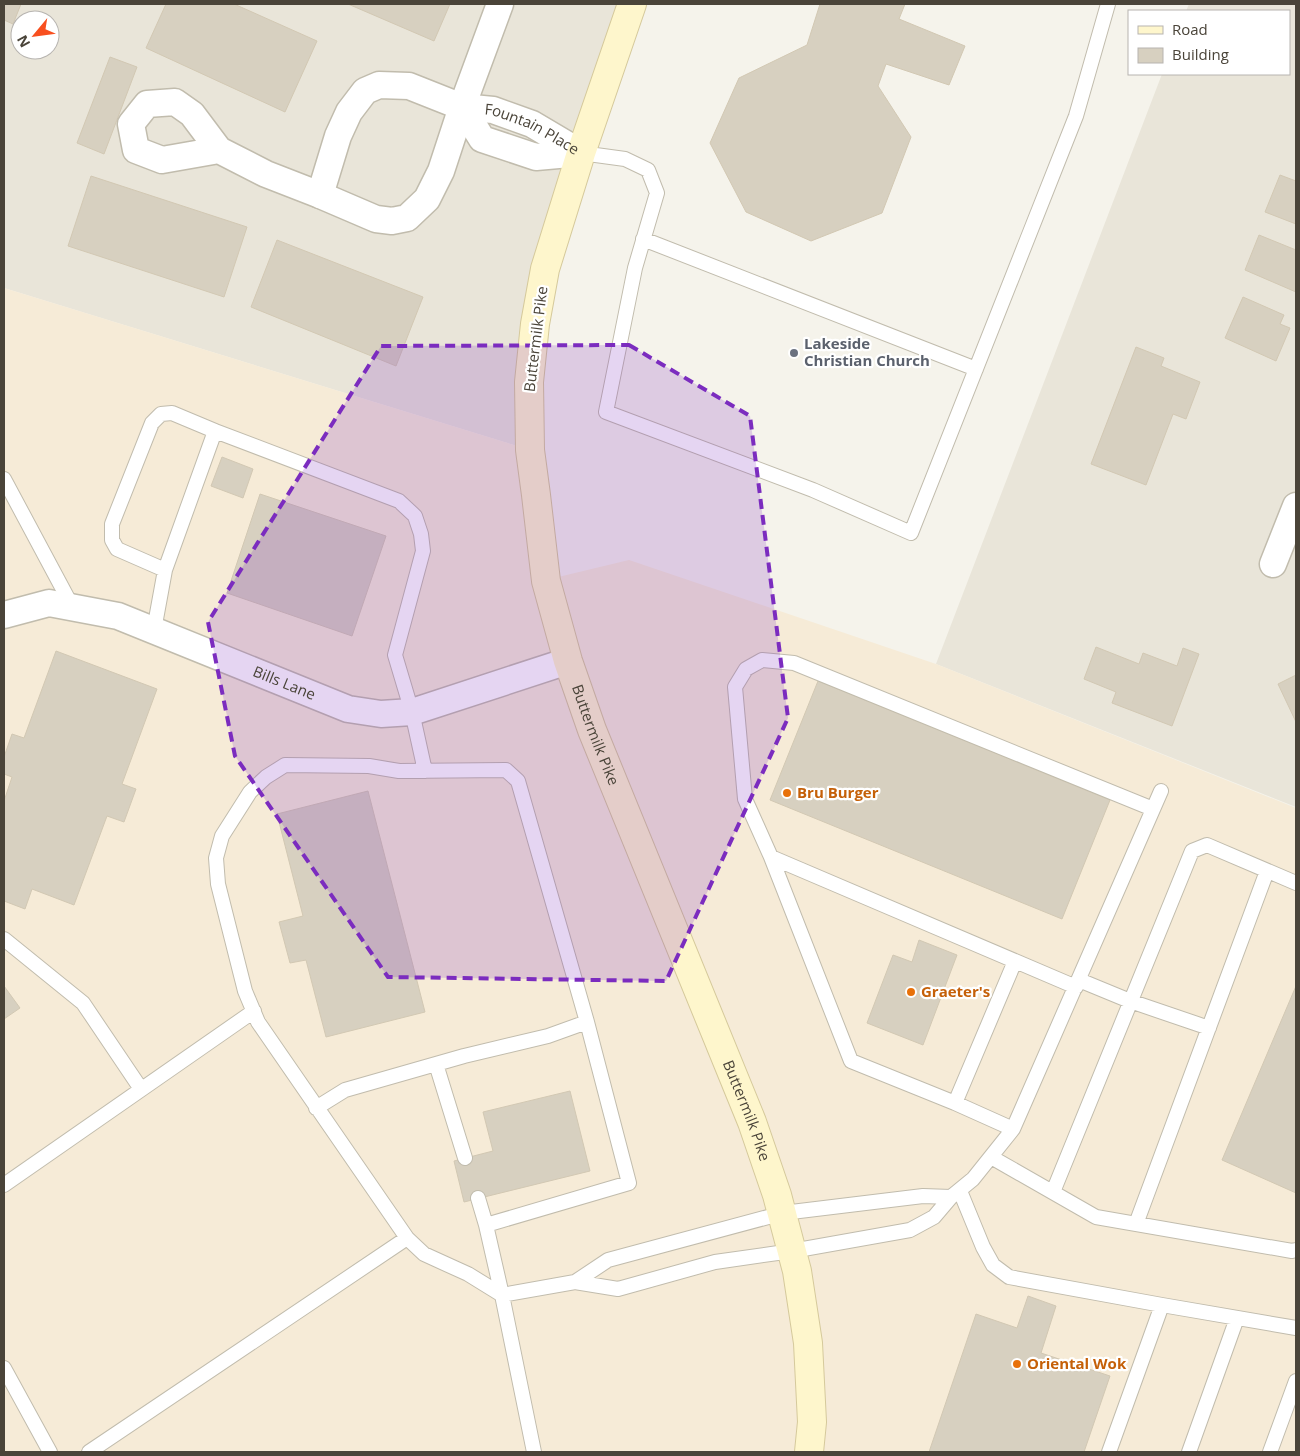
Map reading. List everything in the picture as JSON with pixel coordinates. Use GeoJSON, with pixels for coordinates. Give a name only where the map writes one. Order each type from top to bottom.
{"type":"FeatureCollection","features":[{"type":"Feature","properties":{"kind":"main road","name":"Buttermilk Pike"},"geometry":{"type":"LineString","coordinates":[[632,4],[581,153],[545,269],[535,324],[529,382],[530,450],[546,581],[568,661],[592,730],[752,1122],[778,1195],[797,1270],[808,1343],[812,1422],[809,1452]]}},
{"type":"Feature","properties":{"kind":"street","name":"Fountain Place"},"geometry":{"type":"LineString","coordinates":[[219,150],[266,174],[320,194],[376,219],[392,221],[407,218],[427,199],[441,171],[462,107],[500,4]]}},
{"type":"Feature","properties":{"kind":"street","name":"Fountain Place"},"geometry":{"type":"LineString","coordinates":[[320,194],[338,136],[349,112],[365,91],[379,85],[409,86],[462,107],[493,110],[532,124],[581,153]]}},
{"type":"Feature","properties":{"kind":"street"},"geometry":{"type":"LineString","coordinates":[[1273,564],[1296,506]]}},
{"type":"Feature","properties":{"kind":"street","name":"Bills Lane"},"geometry":{"type":"LineString","coordinates":[[4,615],[49,604],[118,616],[348,709],[381,714],[412,712],[568,661]]}},
{"type":"Feature","properties":{"kind":"lane"},"geometry":{"type":"LineString","coordinates":[[581,153],[626,159],[648,170],[657,193],[635,268],[606,412],[813,490],[911,533],[1076,116],[1108,4]]}},
{"type":"Feature","properties":{"kind":"lane"},"geometry":{"type":"LineString","coordinates":[[643,239],[976,369]]}},
{"type":"Feature","properties":{"kind":"lane"},"geometry":{"type":"LineString","coordinates":[[165,570],[117,549],[112,540],[112,524],[152,423],[161,414],[172,413],[399,500],[415,516],[424,551],[395,655],[412,712],[425,770]]}},
{"type":"Feature","properties":{"kind":"lane"},"geometry":{"type":"LineString","coordinates":[[154,630],[165,570],[215,430]]}},
{"type":"Feature","properties":{"kind":"lane"},"geometry":{"type":"LineString","coordinates":[[4,479],[73,608]]}},
{"type":"Feature","properties":{"kind":"lane"},"geometry":{"type":"LineString","coordinates":[[1013,1129],[955,1103],[851,1061],[771,857],[745,798],[735,686],[746,669],[762,660],[794,663],[1153,809]]}},
{"type":"Feature","properties":{"kind":"lane"},"geometry":{"type":"LineString","coordinates":[[486,1225],[629,1184],[587,1022],[518,781],[506,770],[398,771],[369,766],[285,765],[266,777],[250,792],[222,836],[216,858],[220,894],[245,991],[258,1022],[407,1238],[424,1254],[468,1274],[502,1295],[575,1282],[618,1289],[715,1262],[792,1251],[910,1230],[934,1217],[973,1179],[1013,1129],[1161,791]]}},
{"type":"Feature","properties":{"kind":"lane"},"geometry":{"type":"LineString","coordinates":[[1053,1192],[1192,850],[1208,846],[1296,883]]}},
{"type":"Feature","properties":{"kind":"lane"},"geometry":{"type":"LineString","coordinates":[[771,857],[1015,960],[1078,984],[1209,1028]]}},
{"type":"Feature","properties":{"kind":"lane"},"geometry":{"type":"LineString","coordinates":[[1136,1224],[1267,871]]}},
{"type":"Feature","properties":{"kind":"lane"},"geometry":{"type":"LineString","coordinates":[[4,939],[83,1003],[142,1089]]}},
{"type":"Feature","properties":{"kind":"lane"},"geometry":{"type":"LineString","coordinates":[[955,1103],[1015,960]]}},
{"type":"Feature","properties":{"kind":"lane"},"geometry":{"type":"LineString","coordinates":[[4,1186],[254,1011]]}},
{"type":"Feature","properties":{"kind":"lane"},"geometry":{"type":"LineString","coordinates":[[316,1108],[345,1090],[436,1064],[548,1036],[587,1022]]}},
{"type":"Feature","properties":{"kind":"lane"},"geometry":{"type":"LineString","coordinates":[[436,1064],[465,1158]]}},
{"type":"Feature","properties":{"kind":"lane"},"geometry":{"type":"LineString","coordinates":[[991,1157],[1096,1217],[1292,1251],[1296,1250]]}},
{"type":"Feature","properties":{"kind":"lane"},"geometry":{"type":"LineString","coordinates":[[575,1282],[608,1260],[782,1213],[923,1196],[956,1194]]}},
{"type":"Feature","properties":{"kind":"lane"},"geometry":{"type":"LineString","coordinates":[[956,1194],[993,1265],[1010,1277],[1296,1328]]}},
{"type":"Feature","properties":{"kind":"lane"},"geometry":{"type":"LineString","coordinates":[[478,1198],[502,1295],[534,1452]]}},
{"type":"Feature","properties":{"kind":"lane"},"geometry":{"type":"LineString","coordinates":[[89,1452],[407,1238]]}},
{"type":"Feature","properties":{"kind":"lane"},"geometry":{"type":"LineString","coordinates":[[1109,1452],[1162,1305]]}},
{"type":"Feature","properties":{"kind":"lane"},"geometry":{"type":"LineString","coordinates":[[1189,1452],[1237,1318]]}},
{"type":"Feature","properties":{"kind":"lane"},"geometry":{"type":"LineString","coordinates":[[4,1368],[50,1452]]}},
{"type":"Feature","properties":{"kind":"lane"},"geometry":{"type":"LineString","coordinates":[[1270,1452],[1296,1381]]}},
{"type":"Feature","properties":{"kind":"highlighted area"},"geometry":{"type":"Polygon","coordinates":[[[629,345],[750,416],[788,718],[666,981],[388,977],[235,756],[208,622],[381,346],[629,345]]]}},
{"type":"Feature","properties":{"kind":"shaded area"},"geometry":{"type":"Polygon","coordinates":[[[4,4],[632,4],[545,269],[530,450],[4,288],[4,4]]]}},
{"type":"Feature","properties":{"kind":"shaded area"},"geometry":{"type":"Polygon","coordinates":[[[1189,4],[1296,4],[1296,807],[936,664],[1162,75],[1290,75],[1290,10],[1186,10],[1189,4]]]}},
{"type":"Feature","properties":{"kind":"shaded area"},"geometry":{"type":"Polygon","coordinates":[[[4,288],[530,450],[546,580],[629,560],[936,664],[1296,808],[1296,1452],[4,1452],[4,288]]]}},
{"type":"Feature","properties":{"kind":"building"},"geometry":{"type":"Polygon","coordinates":[[[4,4],[21,4],[19,10],[10,10],[10,23],[4,20],[4,4]]]}},
{"type":"Feature","properties":{"kind":"building"},"geometry":{"type":"Polygon","coordinates":[[[166,4],[234,4],[317,41],[285,112],[146,48],[166,4]]]}},
{"type":"Feature","properties":{"kind":"building"},"geometry":{"type":"Polygon","coordinates":[[[348,4],[450,4],[434,41],[348,4]]]}},
{"type":"Feature","properties":{"kind":"building"},"geometry":{"type":"Polygon","coordinates":[[[820,4],[905,4],[899,19],[965,46],[949,85],[886,64],[878,86],[911,137],[882,213],[811,241],[746,212],[710,143],[739,78],[807,45],[820,4]]]}},
{"type":"Feature","properties":{"kind":"building"},"geometry":{"type":"Polygon","coordinates":[[[110,57],[137,67],[104,154],[77,143],[110,57]]]}},
{"type":"Feature","properties":{"kind":"building"},"geometry":{"type":"Polygon","coordinates":[[[1280,175],[1296,181],[1296,224],[1265,212],[1280,175]]]}},
{"type":"Feature","properties":{"kind":"building"},"geometry":{"type":"Polygon","coordinates":[[[91,176],[247,227],[224,297],[68,246],[91,176]]]}},
{"type":"Feature","properties":{"kind":"building"},"geometry":{"type":"Polygon","coordinates":[[[1259,235],[1296,250],[1296,292],[1245,270],[1259,235]]]}},
{"type":"Feature","properties":{"kind":"building"},"geometry":{"type":"Polygon","coordinates":[[[277,240],[423,297],[396,366],[251,307],[277,240]]]}},
{"type":"Feature","properties":{"kind":"building"},"geometry":{"type":"Polygon","coordinates":[[[1243,297],[1284,315],[1280,324],[1290,328],[1276,361],[1225,338],[1243,297]]]}},
{"type":"Feature","properties":{"kind":"building"},"geometry":{"type":"Polygon","coordinates":[[[1136,347],[1164,358],[1161,366],[1200,382],[1186,419],[1173,414],[1146,485],[1091,464],[1136,347]]]}},
{"type":"Feature","properties":{"kind":"building"},"geometry":{"type":"Polygon","coordinates":[[[222,457],[253,469],[243,498],[211,486],[222,457]]]}},
{"type":"Feature","properties":{"kind":"building"},"geometry":{"type":"Polygon","coordinates":[[[260,494],[386,536],[352,636],[227,593],[260,494]]]}},
{"type":"Feature","properties":{"kind":"building"},"geometry":{"type":"Polygon","coordinates":[[[1096,647],[1139,664],[1143,653],[1177,666],[1183,648],[1199,654],[1172,726],[1112,703],[1116,692],[1084,679],[1096,647]]]}},
{"type":"Feature","properties":{"kind":"building"},"geometry":{"type":"Polygon","coordinates":[[[56,651],[157,689],[122,784],[136,789],[124,822],[107,816],[74,905],[32,889],[25,909],[4,901],[4,801],[12,777],[4,774],[4,757],[12,734],[24,738],[56,651]]]}},
{"type":"Feature","properties":{"kind":"building"},"geometry":{"type":"Polygon","coordinates":[[[1296,675],[1296,722],[1278,684],[1296,675]]]}},
{"type":"Feature","properties":{"kind":"building"},"geometry":{"type":"Polygon","coordinates":[[[818,681],[1110,800],[1062,919],[770,800],[818,681]]]}},
{"type":"Feature","properties":{"kind":"building"},"geometry":{"type":"Polygon","coordinates":[[[368,791],[425,1012],[326,1037],[306,960],[290,963],[279,922],[303,916],[277,814],[368,791]]]}},
{"type":"Feature","properties":{"kind":"building","name":"Graeter's"},"geometry":{"type":"Polygon","coordinates":[[[919,940],[957,955],[923,1045],[867,1023],[893,955],[912,962],[919,940]]]}},
{"type":"Feature","properties":{"kind":"building"},"geometry":{"type":"Polygon","coordinates":[[[4,986],[20,1008],[4,1019],[4,986]]]}},
{"type":"Feature","properties":{"kind":"building"},"geometry":{"type":"Polygon","coordinates":[[[1296,986],[1296,1193],[1222,1160],[1296,986]]]}},
{"type":"Feature","properties":{"kind":"building"},"geometry":{"type":"Polygon","coordinates":[[[570,1091],[590,1171],[464,1202],[454,1161],[493,1151],[483,1112],[570,1091]]]}},
{"type":"Feature","properties":{"kind":"building","name":"Oriental Wok"},"geometry":{"type":"Polygon","coordinates":[[[1028,1296],[1056,1306],[1041,1353],[1110,1376],[1084,1452],[929,1452],[976,1314],[1017,1328],[1028,1296]]]}},
{"type":"Feature","properties":{"kind":"place","name":"Lakeside Christian Church"},"geometry":{"type":"Point","coordinates":[794,353]}},
{"type":"Feature","properties":{"kind":"place","name":"Bru Burger"},"geometry":{"type":"Point","coordinates":[787,793]}},
{"type":"Feature","properties":{"kind":"place","name":"Graeter's"},"geometry":{"type":"Point","coordinates":[911,992]}},
{"type":"Feature","properties":{"kind":"place","name":"Oriental Wok"},"geometry":{"type":"Point","coordinates":[1017,1364]}}]}
